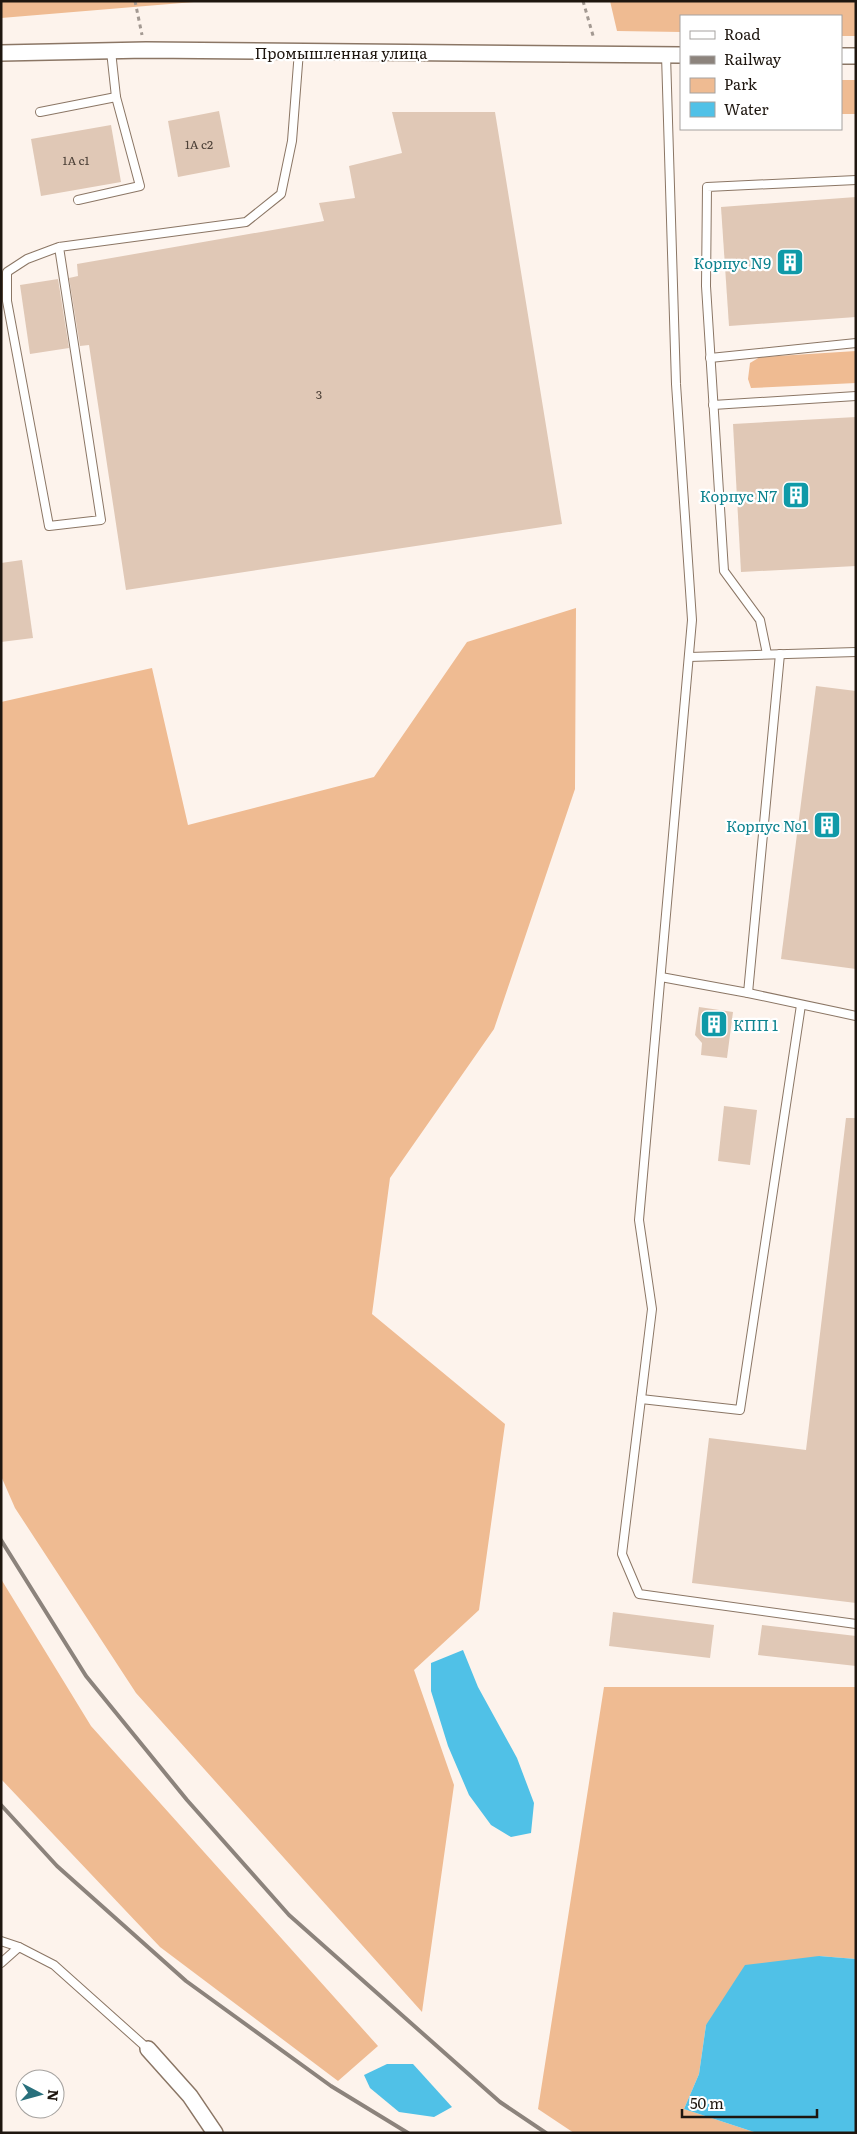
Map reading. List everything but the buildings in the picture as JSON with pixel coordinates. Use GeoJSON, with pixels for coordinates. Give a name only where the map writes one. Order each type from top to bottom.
{"type":"FeatureCollection","features":[{"type":"Feature","properties":{"kind":"street","name":"Промышленная улица"},"geometry":{"type":"LineString","coordinates":[[1,53],[146,50],[673,55]]}},
{"type":"Feature","properties":{"kind":"street"},"geometry":{"type":"LineString","coordinates":[[842,56],[856,56]]}},
{"type":"Feature","properties":{"kind":"street"},"geometry":{"type":"LineString","coordinates":[[148,2049],[190,2096],[215,2133]]}},
{"type":"Feature","properties":{"kind":"lane"},"geometry":{"type":"LineString","coordinates":[[78,200],[140,186],[116,97],[111,51]]}},
{"type":"Feature","properties":{"kind":"lane"},"geometry":{"type":"LineString","coordinates":[[59,247],[101,520],[49,526],[7,300],[7,272],[27,259],[59,247],[246,222],[281,194],[292,141],[299,51]]}},
{"type":"Feature","properties":{"kind":"lane"},"geometry":{"type":"LineString","coordinates":[[673,55],[676,384],[692,620],[639,1220],[652,1309],[622,1554],[640,1594],[856,1624]]}},
{"type":"Feature","properties":{"kind":"lane"},"geometry":{"type":"LineString","coordinates":[[40,112],[116,97]]}},
{"type":"Feature","properties":{"kind":"lane"},"geometry":{"type":"LineString","coordinates":[[767,654],[760,620],[724,571],[706,286],[707,187],[856,180]]}},
{"type":"Feature","properties":{"kind":"lane"},"geometry":{"type":"LineString","coordinates":[[710,358],[856,343]]}},
{"type":"Feature","properties":{"kind":"lane"},"geometry":{"type":"LineString","coordinates":[[713,406],[856,396]]}},
{"type":"Feature","properties":{"kind":"lane"},"geometry":{"type":"LineString","coordinates":[[689,657],[856,652]]}},
{"type":"Feature","properties":{"kind":"lane"},"geometry":{"type":"LineString","coordinates":[[748,993],[780,654]]}},
{"type":"Feature","properties":{"kind":"lane"},"geometry":{"type":"LineString","coordinates":[[661,977],[856,1016]]}},
{"type":"Feature","properties":{"kind":"lane"},"geometry":{"type":"LineString","coordinates":[[641,1399],[740,1410],[801,1004]]}},
{"type":"Feature","properties":{"kind":"lane"},"geometry":{"type":"LineString","coordinates":[[1,1941],[54,1965],[148,2049]]}},
{"type":"Feature","properties":{"kind":"lane"},"geometry":{"type":"LineString","coordinates":[[1,1963],[19,1948]]}},
{"type":"Feature","properties":{"kind":"path"},"geometry":{"type":"LineString","coordinates":[[135,1],[146,50]]}},
{"type":"Feature","properties":{"kind":"path"},"geometry":{"type":"LineString","coordinates":[[583,1],[598,54]]}},
{"type":"Feature","properties":{"kind":"green space"},"geometry":{"type":"Polygon","coordinates":[[[1,1],[206,1],[1,18],[1,1]]]}},
{"type":"Feature","properties":{"kind":"green space"},"geometry":{"type":"Polygon","coordinates":[[[610,1],[856,1],[856,36],[842,36],[842,15],[680,15],[680,32],[617,31],[610,1]]]}},
{"type":"Feature","properties":{"kind":"green space"},"geometry":{"type":"Polygon","coordinates":[[[842,80],[856,80],[856,114],[842,114],[842,80]]]}},
{"type":"Feature","properties":{"kind":"green space"},"geometry":{"type":"Polygon","coordinates":[[[856,351],[856,383],[751,388],[748,379],[750,363],[760,357],[856,351]]]}},
{"type":"Feature","properties":{"kind":"green space"},"geometry":{"type":"Polygon","coordinates":[[[576,608],[575,789],[494,1029],[390,1178],[372,1314],[505,1424],[479,1610],[414,1670],[454,1785],[422,2012],[136,1693],[15,1508],[1,1476],[1,702],[152,668],[188,825],[374,777],[467,642],[576,608]]]}},
{"type":"Feature","properties":{"kind":"green space"},"geometry":{"type":"Polygon","coordinates":[[[1,1579],[91,1726],[378,2046],[338,2081],[160,1947],[1,1779],[1,1579]]]}},
{"type":"Feature","properties":{"kind":"green space"},"geometry":{"type":"Polygon","coordinates":[[[604,1687],[856,1687],[856,1959],[819,1956],[706,2025],[699,2074],[684,2109],[757,2133],[574,2133],[538,2109],[604,1687]]]}},
{"type":"Feature","properties":{"kind":"water"},"geometry":{"type":"Polygon","coordinates":[[[463,1650],[478,1687],[517,1758],[534,1803],[531,1833],[511,1837],[491,1825],[469,1795],[448,1746],[431,1691],[431,1663],[463,1650]]]}},
{"type":"Feature","properties":{"kind":"water"},"geometry":{"type":"Polygon","coordinates":[[[819,1956],[856,1959],[856,2133],[757,2133],[684,2109],[699,2074],[706,2025],[745,1965],[819,1956]]]}},
{"type":"Feature","properties":{"kind":"water"},"geometry":{"type":"Polygon","coordinates":[[[387,2064],[413,2064],[452,2107],[434,2117],[399,2112],[370,2088],[364,2075],[387,2064]]]}},
{"type":"Feature","properties":{"kind":"railway"},"geometry":{"type":"LineString","coordinates":[[1,1540],[86,1676],[187,1800],[289,1915],[500,2102],[546,2133]]}},
{"type":"Feature","properties":{"kind":"railway"},"geometry":{"type":"LineString","coordinates":[[1,1805],[57,1866],[186,1981],[331,2086],[408,2133]]}},
{"type":"Feature","properties":{"kind":"place","name":"Корпус N9"},"geometry":{"type":"Point","coordinates":[790,262]}},
{"type":"Feature","properties":{"kind":"place","name":"Корпус N7"},"geometry":{"type":"Point","coordinates":[796,495]}},
{"type":"Feature","properties":{"kind":"place","name":"Корпус №1"},"geometry":{"type":"Point","coordinates":[827,825]}},
{"type":"Feature","properties":{"kind":"place","name":"КПП 1"},"geometry":{"type":"Point","coordinates":[714,1024]}}]}
